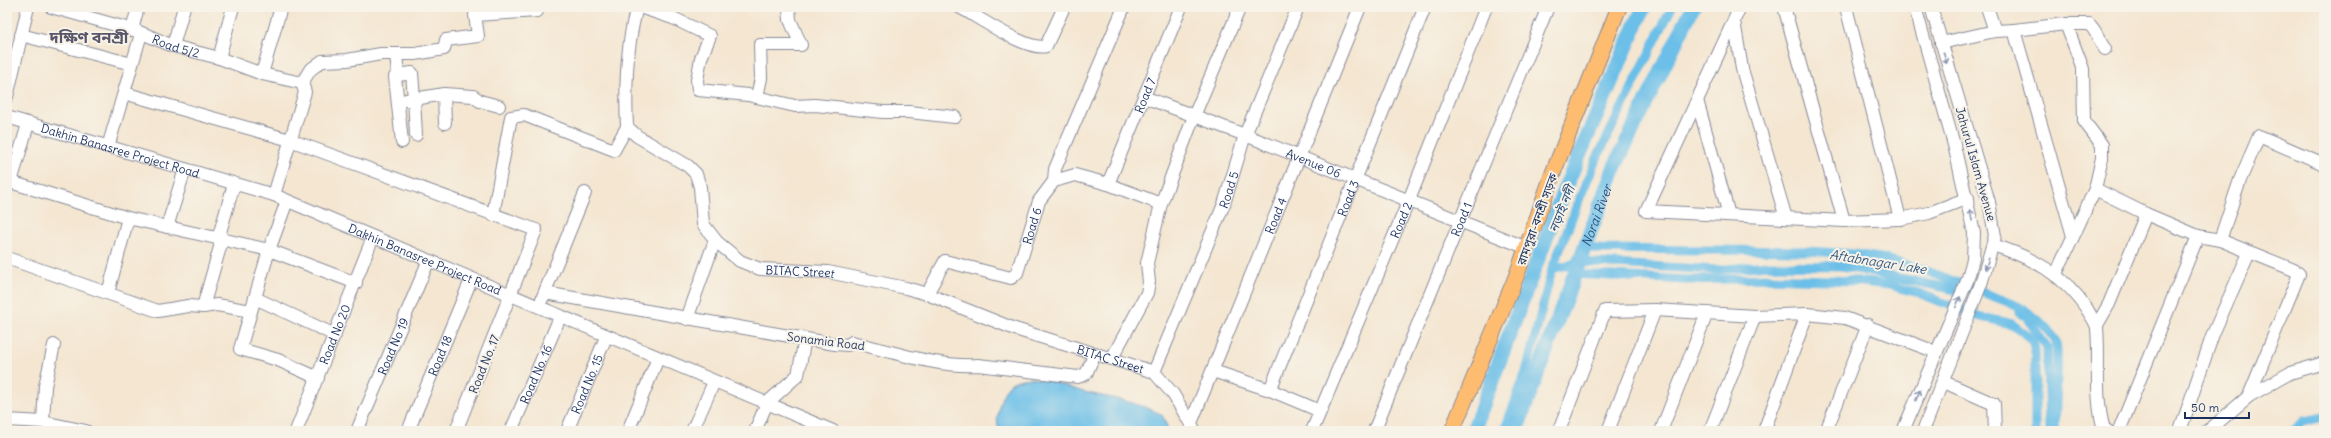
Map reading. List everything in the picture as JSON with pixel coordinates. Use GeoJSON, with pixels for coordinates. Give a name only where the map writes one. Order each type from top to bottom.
{"type":"FeatureCollection","features":[{"type":"Feature","properties":{"kind":"main road","name":"রামপুরা-বনশ্রী সড়ক"},"geometry":{"type":"LineString","coordinates":[[1452,431],[1527,248],[1553,173],[1619,7]]}},
{"type":"Feature","properties":{"kind":"street"},"geometry":{"type":"LineString","coordinates":[[7,97],[12,53],[21,35],[28,7]]}},
{"type":"Feature","properties":{"kind":"street","name":"Road 5/2"},"geometry":{"type":"LineString","coordinates":[[51,7],[87,11],[173,46],[219,58],[262,74],[302,83]]}},
{"type":"Feature","properties":{"kind":"street"},"geometry":{"type":"LineString","coordinates":[[108,147],[132,64],[137,32],[138,7]]}},
{"type":"Feature","properties":{"kind":"street"},"geometry":{"type":"LineString","coordinates":[[173,46],[184,7]]}},
{"type":"Feature","properties":{"kind":"street"},"geometry":{"type":"LineString","coordinates":[[219,58],[233,7]]}},
{"type":"Feature","properties":{"kind":"street"},"geometry":{"type":"LineString","coordinates":[[262,74],[281,7]]}},
{"type":"Feature","properties":{"kind":"street"},"geometry":{"type":"LineString","coordinates":[[274,195],[305,92],[302,83],[310,70],[322,61],[347,60],[381,54],[415,54],[444,49],[446,40],[478,36],[475,15],[537,12],[538,7]]}},
{"type":"Feature","properties":{"kind":"street"},"geometry":{"type":"LineString","coordinates":[[124,94],[290,140],[493,214],[511,118],[524,115],[614,150],[627,127],[626,84],[630,32],[638,7],[673,18],[710,36],[701,58],[697,80],[698,90],[756,97],[795,106],[815,105],[875,112],[909,112],[955,117]]}},
{"type":"Feature","properties":{"kind":"street"},"geometry":{"type":"LineString","coordinates":[[756,97],[761,78],[760,45],[801,45],[790,20],[789,7]]}},
{"type":"Feature","properties":{"kind":"street"},"geometry":{"type":"LineString","coordinates":[[959,7],[1023,42],[1041,48],[1046,46],[1064,7]]}},
{"type":"Feature","properties":{"kind":"street"},"geometry":{"type":"LineString","coordinates":[[1124,7],[1055,169],[1054,181],[1075,175],[1108,184],[1161,204]]}},
{"type":"Feature","properties":{"kind":"street","name":"Road 7"},"geometry":{"type":"LineString","coordinates":[[1108,184],[1182,7]]}},
{"type":"Feature","properties":{"kind":"street"},"geometry":{"type":"LineString","coordinates":[[1112,358],[1147,293],[1149,282],[1147,263],[1161,204],[1194,116],[1240,7]]}},
{"type":"Feature","properties":{"kind":"street","name":"Road 5"},"geometry":{"type":"LineString","coordinates":[[1154,372],[1224,204],[1246,135],[1298,7]]}},
{"type":"Feature","properties":{"kind":"street","name":"Road 4"},"geometry":{"type":"LineString","coordinates":[[1193,427],[1298,156],[1360,7]]}},
{"type":"Feature","properties":{"kind":"street","name":"Road 3"},"geometry":{"type":"LineString","coordinates":[[1270,390],[1425,7]]}},
{"type":"Feature","properties":{"kind":"street","name":"Road 2"},"geometry":{"type":"LineString","coordinates":[[1312,431],[1409,200],[1486,7]]}},
{"type":"Feature","properties":{"kind":"street","name":"Road 1"},"geometry":{"type":"LineString","coordinates":[[1374,431],[1548,7]]}},
{"type":"Feature","properties":{"kind":"street"},"geometry":{"type":"LineString","coordinates":[[1740,7],[1646,211],[1844,221],[1900,219],[1929,213],[1968,198]]}},
{"type":"Feature","properties":{"kind":"street"},"geometry":{"type":"LineString","coordinates":[[1784,7],[1844,221]]}},
{"type":"Feature","properties":{"kind":"street"},"geometry":{"type":"LineString","coordinates":[[1846,7],[1900,219]]}},
{"type":"Feature","properties":{"kind":"street","name":"Jahurul Islam Avenue"},"geometry":{"type":"LineString","coordinates":[[1903,431],[1967,281],[1973,259],[1975,239],[1968,198],[1915,7]]}},
{"type":"Feature","properties":{"kind":"street","name":"Jahurul Islam Avenue"},"geometry":{"type":"LineString","coordinates":[[1923,431],[1944,382],[1981,284],[1993,245],[1994,227],[1989,202],[1940,43],[1931,7]]}},
{"type":"Feature","properties":{"kind":"street"},"geometry":{"type":"LineString","coordinates":[[1987,7],[1995,31]]}},
{"type":"Feature","properties":{"kind":"street"},"geometry":{"type":"LineString","coordinates":[[1734,21],[1742,69],[1786,218]]}},
{"type":"Feature","properties":{"kind":"street"},"geometry":{"type":"LineString","coordinates":[[1940,43],[1995,31],[2066,24],[2089,24],[2096,29],[2100,42],[2105,49]]}},
{"type":"Feature","properties":{"kind":"street"},"geometry":{"type":"LineString","coordinates":[[2056,274],[2095,189],[2102,158],[2102,145],[2084,121],[2083,69],[2066,24]]}},
{"type":"Feature","properties":{"kind":"street"},"geometry":{"type":"LineString","coordinates":[[2014,30],[2073,236]]}},
{"type":"Feature","properties":{"kind":"street"},"geometry":{"type":"LineString","coordinates":[[21,35],[132,64]]}},
{"type":"Feature","properties":{"kind":"street"},"geometry":{"type":"LineString","coordinates":[[396,54],[398,75],[395,77],[402,142]]}},
{"type":"Feature","properties":{"kind":"street"},"geometry":{"type":"LineString","coordinates":[[398,75],[412,73],[416,135]]}},
{"type":"Feature","properties":{"kind":"street"},"geometry":{"type":"LineString","coordinates":[[397,102],[444,94],[473,96],[480,101],[499,106]]}},
{"type":"Feature","properties":{"kind":"street"},"geometry":{"type":"LineString","coordinates":[[444,94],[445,123]]}},
{"type":"Feature","properties":{"kind":"street","name":"Avenue 06"},"geometry":{"type":"LineString","coordinates":[[1144,97],[1246,135],[1527,248]]}},
{"type":"Feature","properties":{"kind":"street"},"geometry":{"type":"LineString","coordinates":[[1697,100],[1728,215]]}},
{"type":"Feature","properties":{"kind":"street","name":"Dakhin Banasree Project Road"},"geometry":{"type":"LineString","coordinates":[[7,117],[274,195],[560,318],[767,403],[805,426],[833,431]]}},
{"type":"Feature","properties":{"kind":"street"},"geometry":{"type":"LineString","coordinates":[[28,124],[9,182],[128,218],[268,250],[356,283]]}},
{"type":"Feature","properties":{"kind":"street","name":"BITAC Street"},"geometry":{"type":"LineString","coordinates":[[627,127],[637,136],[688,166],[696,174],[700,187],[703,224],[716,240],[740,261],[760,269],[828,272],[927,294],[1015,329],[1154,372]]}},
{"type":"Feature","properties":{"kind":"street"},"geometry":{"type":"LineString","coordinates":[[2220,240],[2240,180],[2259,136],[2324,164]]}},
{"type":"Feature","properties":{"kind":"street"},"geometry":{"type":"LineString","coordinates":[[167,227],[185,169]]}},
{"type":"Feature","properties":{"kind":"street","name":"Road 6"},"geometry":{"type":"LineString","coordinates":[[927,294],[945,261],[1011,278],[1017,273],[1039,201],[1054,181]]}},
{"type":"Feature","properties":{"kind":"street"},"geometry":{"type":"LineString","coordinates":[[204,307],[234,184]]}},
{"type":"Feature","properties":{"kind":"street"},"geometry":{"type":"LineString","coordinates":[[2095,189],[2146,214],[2198,236],[2220,240],[2294,270],[2299,274],[2249,396]]}},
{"type":"Feature","properties":{"kind":"street"},"geometry":{"type":"LineString","coordinates":[[538,308],[585,192]]}},
{"type":"Feature","properties":{"kind":"street"},"geometry":{"type":"LineString","coordinates":[[287,201],[268,250],[240,349],[278,360],[318,378]]}},
{"type":"Feature","properties":{"kind":"street","name":"Road No. 17"},"geometry":{"type":"LineString","coordinates":[[456,431],[536,230],[493,214]]}},
{"type":"Feature","properties":{"kind":"street"},"geometry":{"type":"LineString","coordinates":[[2097,326],[2109,304],[2146,214]]}},
{"type":"Feature","properties":{"kind":"street"},"geometry":{"type":"LineString","coordinates":[[108,292],[128,218]]}},
{"type":"Feature","properties":{"kind":"street"},"geometry":{"type":"LineString","coordinates":[[2119,431],[2198,236]]}},
{"type":"Feature","properties":{"kind":"street","name":"Road No 20"},"geometry":{"type":"LineString","coordinates":[[296,431],[373,237]]}},
{"type":"Feature","properties":{"kind":"street"},"geometry":{"type":"LineString","coordinates":[[687,319],[716,240]]}},
{"type":"Feature","properties":{"kind":"street"},"geometry":{"type":"LineString","coordinates":[[1993,245],[2014,252],[2042,265],[2056,274],[2084,305],[2097,326],[2100,409],[2104,429],[2108,431]]}},
{"type":"Feature","properties":{"kind":"street"},"geometry":{"type":"LineString","coordinates":[[2180,431],[2214,334],[2249,252]]}},
{"type":"Feature","properties":{"kind":"street"},"geometry":{"type":"LineString","coordinates":[[7,258],[108,292],[158,311],[188,306],[204,307],[217,305],[251,311]]}},
{"type":"Feature","properties":{"kind":"street","name":"Road No 19"},"geometry":{"type":"LineString","coordinates":[[357,431],[428,262]]}},
{"type":"Feature","properties":{"kind":"street","name":"Road 18"},"geometry":{"type":"LineString","coordinates":[[408,431],[472,280]]}},
{"type":"Feature","properties":{"kind":"street","name":"Sonamia Road"},"geometry":{"type":"LineString","coordinates":[[545,293],[835,344],[848,345],[852,342],[924,359],[967,366],[978,365],[1078,377],[1086,374],[1095,353]]}},
{"type":"Feature","properties":{"kind":"street"},"geometry":{"type":"LineString","coordinates":[[255,298],[335,335]]}},
{"type":"Feature","properties":{"kind":"street"},"geometry":{"type":"LineString","coordinates":[[1608,431],[1655,310]]}},
{"type":"Feature","properties":{"kind":"street"},"geometry":{"type":"LineString","coordinates":[[1559,431],[1606,311],[1655,310],[1755,316],[1807,314],[1845,318],[1868,325],[1936,352]]}},
{"type":"Feature","properties":{"kind":"street"},"geometry":{"type":"LineString","coordinates":[[1661,431],[1707,313]]}},
{"type":"Feature","properties":{"kind":"street"},"geometry":{"type":"LineString","coordinates":[[1764,431],[1807,314]]}},
{"type":"Feature","properties":{"kind":"street"},"geometry":{"type":"LineString","coordinates":[[1710,431],[1755,316]]}},
{"type":"Feature","properties":{"kind":"street","name":"Road No. 16"},"geometry":{"type":"LineString","coordinates":[[511,431],[560,318]]}},
{"type":"Feature","properties":{"kind":"street"},"geometry":{"type":"LineString","coordinates":[[1826,431],[1868,325]]}},
{"type":"Feature","properties":{"kind":"street","name":"Road No. 15"},"geometry":{"type":"LineString","coordinates":[[567,431],[606,337]]}},
{"type":"Feature","properties":{"kind":"street"},"geometry":{"type":"LineString","coordinates":[[755,431],[767,403],[798,374],[805,339]]}},
{"type":"Feature","properties":{"kind":"street"},"geometry":{"type":"LineString","coordinates":[[43,422],[45,386],[54,345]]}},
{"type":"Feature","properties":{"kind":"street"},"geometry":{"type":"LineString","coordinates":[[628,431],[658,358]]}},
{"type":"Feature","properties":{"kind":"street"},"geometry":{"type":"LineString","coordinates":[[2208,431],[2249,396],[2290,373],[2324,363]]}},
{"type":"Feature","properties":{"kind":"street"},"geometry":{"type":"LineString","coordinates":[[1214,371],[1270,390],[1320,411]]}},
{"type":"Feature","properties":{"kind":"street"},"geometry":{"type":"LineString","coordinates":[[1154,372],[1173,394],[1193,427]]}},
{"type":"Feature","properties":{"kind":"street"},"geometry":{"type":"LineString","coordinates":[[692,431],[714,382]]}},
{"type":"Feature","properties":{"kind":"street"},"geometry":{"type":"LineString","coordinates":[[1944,382],[1994,404],[1995,431]]}},
{"type":"Feature","properties":{"kind":"street"},"geometry":{"type":"LineString","coordinates":[[7,420],[43,422],[86,431]]}},
{"type":"Feature","properties":{"kind":"water"},"geometry":{"type":"Polygon","coordinates":[[[1031,378],[1046,380],[1088,393],[1126,401],[1144,407],[1162,415],[1169,431],[1000,431],[997,421],[999,407],[1004,393],[1010,384],[1015,381],[1031,378]]]}},
{"type":"Feature","properties":{"kind":"waterway","name":"Norai River"},"geometry":{"type":"LineString","coordinates":[[1473,431],[1564,190],[1644,7]]}},
{"type":"Feature","properties":{"kind":"waterway","name":"নড়াই নদী"},"geometry":{"type":"LineString","coordinates":[[1504,431],[1526,372],[1552,269],[1577,205],[1594,164],[1672,7]]}},
{"type":"Feature","properties":{"kind":"waterway","name":"Norai River"},"geometry":{"type":"LineString","coordinates":[[1516,431],[1615,166],[1693,7]]}},
{"type":"Feature","properties":{"kind":"waterway","name":"Norai River"},"geometry":{"type":"LineString","coordinates":[[2035,431],[2035,351],[2032,339],[2012,324],[1977,316],[1919,293],[1889,285],[1854,281],[1769,278],[1686,280],[1574,274],[1585,246],[1597,249],[1808,251],[1856,254],[1885,259],[1919,268],[2016,305],[2027,311],[2047,329],[2055,339],[2057,355],[2055,431]]}},
{"type":"Feature","properties":{"kind":"waterway","name":"Aftabnagar Lake"},"geometry":{"type":"LineString","coordinates":[[1552,269],[1579,262],[1717,270],[1767,265],[1842,266],[1961,291]]}},
{"type":"Feature","properties":{"kind":"waterway","name":"Aftabnagar Lake"},"geometry":{"type":"LineString","coordinates":[[2019,313],[2026,316],[2047,348],[2049,431]]}},
{"type":"Feature","properties":{"kind":"waterway","name":"Aftabnagar Lake"},"geometry":{"type":"LineString","coordinates":[[2293,431],[2304,421],[2324,417]]}},
{"type":"Feature","properties":{"kind":"district","name":"দক্ষিণ বনশ্রী"},"geometry":{"type":"Point","coordinates":[89,37]}}]}
